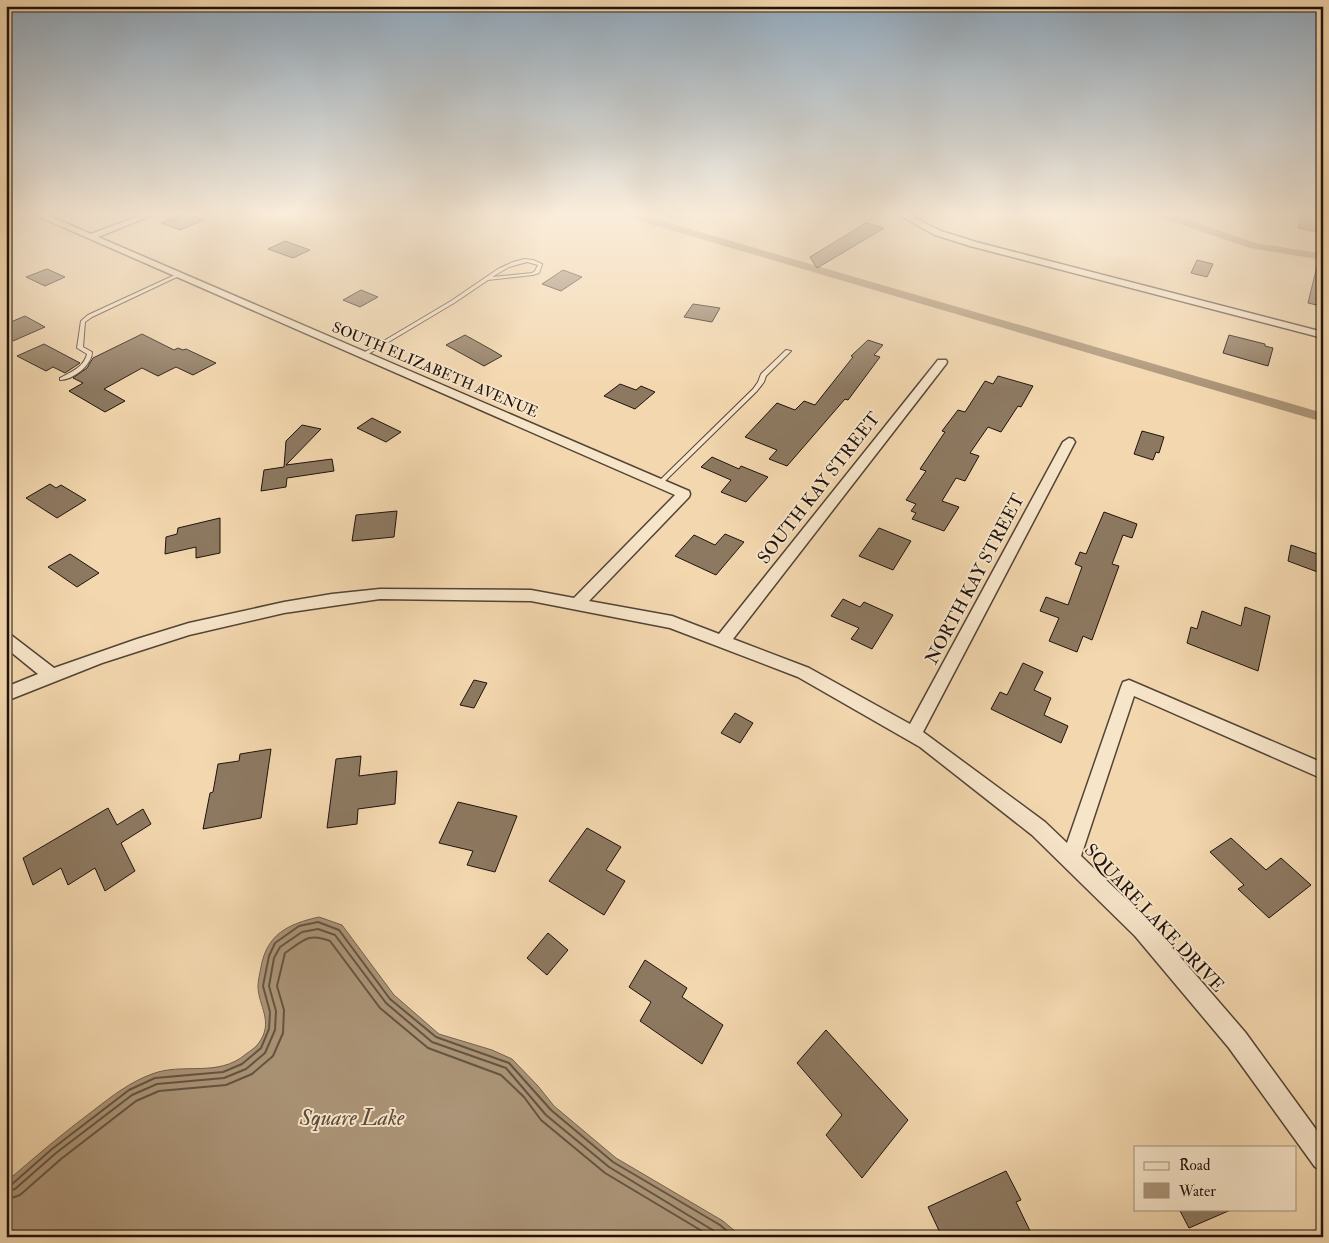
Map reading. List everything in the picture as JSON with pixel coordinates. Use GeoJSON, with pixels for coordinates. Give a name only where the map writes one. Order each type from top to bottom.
{"type":"FeatureCollection","features":[{"type":"Feature","properties":{"kind":"street","name":"SOUTH ELIZABETH AVENUE"},"geometry":{"type":"LineString","coordinates":[[172,272],[684,494],[580,601]]}},
{"type":"Feature","properties":{"kind":"street"},"geometry":{"type":"LineString","coordinates":[[1080,272],[1323,336]]}},
{"type":"Feature","properties":{"kind":"street","name":"SOUTH KAY STREET"},"geometry":{"type":"LineString","coordinates":[[725,638],[942,362]]}},
{"type":"Feature","properties":{"kind":"street","name":"NORTH KAY STREET"},"geometry":{"type":"LineString","coordinates":[[914,732],[1069,442]]}},
{"type":"Feature","properties":{"kind":"street","name":"SQUARE LAKE DRIVE"},"geometry":{"type":"LineString","coordinates":[[6,694],[107,654],[183,630],[275,608],[328,600],[431,591],[518,594],[580,601],[634,611],[725,638],[775,657],[824,681],[914,732],[1009,803],[1071,857],[1137,924],[1180,972],[1240,1044],[1323,1159]]}},
{"type":"Feature","properties":{"kind":"street"},"geometry":{"type":"LineString","coordinates":[[6,638],[51,675]]}},
{"type":"Feature","properties":{"kind":"street"},"geometry":{"type":"LineString","coordinates":[[1071,857],[1129,687],[1323,771]]}},
{"type":"Feature","properties":{"kind":"lane"},"geometry":{"type":"LineString","coordinates":[[363,355],[502,272]]}},
{"type":"Feature","properties":{"kind":"lane"},"geometry":{"type":"LineString","coordinates":[[489,279],[537,272]]}},
{"type":"Feature","properties":{"kind":"lane"},"geometry":{"type":"LineString","coordinates":[[62,379],[86,364],[90,358],[90,353],[80,348],[83,322],[90,316],[179,275]]}},
{"type":"Feature","properties":{"kind":"lane"},"geometry":{"type":"LineString","coordinates":[[659,484],[755,390],[767,370],[788,351]]}},
{"type":"Feature","properties":{"kind":"water","name":"Square Lake"},"geometry":{"type":"Polygon","coordinates":[[[319,917],[342,925],[394,995],[439,1034],[492,1050],[512,1059],[554,1106],[616,1158],[723,1221],[742,1237],[6,1237],[6,1182],[49,1145],[108,1100],[144,1077],[176,1069],[224,1066],[251,1051],[257,1045],[263,1036],[265,1028],[258,986],[261,967],[268,946],[281,932],[289,927],[319,917]]]}},
{"type":"Feature","properties":{"kind":"building"},"geometry":{"type":"Polygon","coordinates":[[[39,272],[54,272],[65,277],[45,286],[26,277],[39,272]]]}},
{"type":"Feature","properties":{"kind":"building"},"geometry":{"type":"Polygon","coordinates":[[[560,272],[568,272],[582,277],[561,291],[542,284],[560,272]]]}},
{"type":"Feature","properties":{"kind":"building"},"geometry":{"type":"Polygon","coordinates":[[[1191,272],[1209,272],[1207,277],[1191,272]]]}},
{"type":"Feature","properties":{"kind":"building"},"geometry":{"type":"Polygon","coordinates":[[[1316,272],[1323,272],[1321,306],[1308,303],[1316,272]]]}},
{"type":"Feature","properties":{"kind":"building"},"geometry":{"type":"Polygon","coordinates":[[[361,290],[378,297],[360,307],[343,300],[361,290]]]}},
{"type":"Feature","properties":{"kind":"building"},"geometry":{"type":"Polygon","coordinates":[[[693,304],[720,308],[712,322],[684,317],[693,304]]]}},
{"type":"Feature","properties":{"kind":"building"},"geometry":{"type":"Polygon","coordinates":[[[25,316],[45,327],[13,341],[6,337],[6,324],[25,316]]]}},
{"type":"Feature","properties":{"kind":"building"},"geometry":{"type":"Polygon","coordinates":[[[142,334],[174,350],[178,348],[186,349],[216,363],[193,375],[176,367],[158,376],[142,368],[104,389],[125,401],[105,412],[69,391],[83,383],[73,378],[87,368],[93,358],[142,334]]]}},
{"type":"Feature","properties":{"kind":"building"},"geometry":{"type":"Polygon","coordinates":[[[465,335],[502,356],[484,366],[446,345],[465,335]]]}},
{"type":"Feature","properties":{"kind":"building"},"geometry":{"type":"Polygon","coordinates":[[[1229,335],[1265,344],[1265,346],[1273,348],[1268,366],[1223,353],[1229,335]]]}},
{"type":"Feature","properties":{"kind":"building"},"geometry":{"type":"Polygon","coordinates":[[[868,340],[883,345],[874,355],[880,357],[848,400],[845,399],[787,466],[769,459],[777,450],[745,437],[777,403],[795,410],[804,401],[815,405],[853,357],[851,356],[868,340]]]}},
{"type":"Feature","properties":{"kind":"building"},"geometry":{"type":"Polygon","coordinates":[[[44,344],[80,363],[65,373],[53,367],[46,371],[17,356],[44,344]]]}},
{"type":"Feature","properties":{"kind":"building"},"geometry":{"type":"Polygon","coordinates":[[[998,376],[1033,386],[1021,407],[1018,406],[1001,432],[988,427],[970,453],[979,456],[965,481],[956,478],[942,501],[959,507],[944,531],[912,519],[916,513],[911,511],[916,504],[906,500],[926,471],[920,469],[945,432],[942,431],[958,410],[965,412],[985,381],[993,384],[998,376]]]}},
{"type":"Feature","properties":{"kind":"building"},"geometry":{"type":"Polygon","coordinates":[[[620,384],[636,390],[641,386],[655,392],[635,409],[604,396],[620,384]]]}},
{"type":"Feature","properties":{"kind":"building"},"geometry":{"type":"Polygon","coordinates":[[[372,418],[401,432],[386,442],[357,428],[372,418]]]}},
{"type":"Feature","properties":{"kind":"building"},"geometry":{"type":"Polygon","coordinates":[[[302,425],[321,429],[286,465],[332,459],[334,471],[287,478],[286,487],[261,491],[264,470],[284,467],[286,441],[302,425]]]}},
{"type":"Feature","properties":{"kind":"building"},"geometry":{"type":"Polygon","coordinates":[[[1142,431],[1164,437],[1159,453],[1156,452],[1153,460],[1134,454],[1142,431]]]}},
{"type":"Feature","properties":{"kind":"building"},"geometry":{"type":"Polygon","coordinates":[[[712,457],[739,469],[741,466],[768,477],[746,502],[721,492],[731,480],[701,467],[712,457]]]}},
{"type":"Feature","properties":{"kind":"building"},"geometry":{"type":"Polygon","coordinates":[[[50,484],[56,488],[61,485],[86,500],[57,518],[26,498],[50,484]]]}},
{"type":"Feature","properties":{"kind":"building"},"geometry":{"type":"Polygon","coordinates":[[[397,511],[394,537],[352,541],[356,515],[397,511]]]}},
{"type":"Feature","properties":{"kind":"building"},"geometry":{"type":"Polygon","coordinates":[[[1104,512],[1137,524],[1132,538],[1123,535],[1112,564],[1119,566],[1092,640],[1083,636],[1077,652],[1049,641],[1059,618],[1040,611],[1046,597],[1068,605],[1082,567],[1075,564],[1080,552],[1086,554],[1104,512]]]}},
{"type":"Feature","properties":{"kind":"building"},"geometry":{"type":"Polygon","coordinates":[[[220,518],[220,553],[196,558],[196,547],[165,554],[166,537],[177,534],[178,528],[220,518]]]}},
{"type":"Feature","properties":{"kind":"building"},"geometry":{"type":"Polygon","coordinates":[[[879,528],[911,541],[893,570],[859,556],[879,528]]]}},
{"type":"Feature","properties":{"kind":"building"},"geometry":{"type":"Polygon","coordinates":[[[725,534],[744,542],[716,575],[675,556],[694,535],[715,545],[725,534]]]}},
{"type":"Feature","properties":{"kind":"building"},"geometry":{"type":"Polygon","coordinates":[[[1291,545],[1323,556],[1323,574],[1288,561],[1291,545]]]}},
{"type":"Feature","properties":{"kind":"building"},"geometry":{"type":"Polygon","coordinates":[[[70,554],[99,573],[77,587],[48,567],[70,554]]]}},
{"type":"Feature","properties":{"kind":"building"},"geometry":{"type":"Polygon","coordinates":[[[843,599],[860,607],[864,602],[893,615],[872,649],[851,639],[859,628],[831,616],[843,599]]]}},
{"type":"Feature","properties":{"kind":"building"},"geometry":{"type":"Polygon","coordinates":[[[1245,607],[1270,616],[1258,671],[1187,643],[1191,627],[1197,629],[1202,611],[1241,626],[1245,607]]]}},
{"type":"Feature","properties":{"kind":"building"},"geometry":{"type":"Polygon","coordinates":[[[1023,663],[1043,672],[1034,690],[1051,698],[1044,715],[1068,726],[1061,743],[991,709],[1000,692],[1007,695],[1023,663]]]}},
{"type":"Feature","properties":{"kind":"building"},"geometry":{"type":"Polygon","coordinates":[[[474,680],[487,683],[474,708],[460,705],[474,680]]]}},
{"type":"Feature","properties":{"kind":"building"},"geometry":{"type":"Polygon","coordinates":[[[735,713],[753,723],[740,743],[721,733],[735,713]]]}},
{"type":"Feature","properties":{"kind":"building"},"geometry":{"type":"Polygon","coordinates":[[[271,749],[261,818],[203,829],[218,764],[239,761],[240,754],[271,749]]]}},
{"type":"Feature","properties":{"kind":"building"},"geometry":{"type":"Polygon","coordinates":[[[361,756],[359,776],[397,771],[395,804],[358,809],[357,824],[327,828],[336,759],[361,756]]]}},
{"type":"Feature","properties":{"kind":"building"},"geometry":{"type":"Polygon","coordinates":[[[458,802],[517,816],[495,872],[467,865],[473,851],[439,843],[458,802]]]}},
{"type":"Feature","properties":{"kind":"building"},"geometry":{"type":"Polygon","coordinates":[[[108,808],[117,825],[143,809],[151,824],[121,843],[135,871],[105,891],[95,868],[68,885],[61,868],[33,885],[23,858],[108,808]]]}},
{"type":"Feature","properties":{"kind":"building"},"geometry":{"type":"Polygon","coordinates":[[[587,828],[621,847],[606,870],[625,881],[604,915],[549,881],[587,828]]]}},
{"type":"Feature","properties":{"kind":"building"},"geometry":{"type":"Polygon","coordinates":[[[1231,838],[1266,870],[1281,858],[1311,885],[1269,918],[1238,889],[1244,885],[1210,852],[1231,838]]]}},
{"type":"Feature","properties":{"kind":"building"},"geometry":{"type":"Polygon","coordinates":[[[548,933],[568,950],[547,975],[527,958],[548,933]]]}},
{"type":"Feature","properties":{"kind":"building"},"geometry":{"type":"Polygon","coordinates":[[[645,960],[687,988],[682,997],[723,1025],[702,1064],[640,1021],[651,1002],[629,987],[645,960]]]}},
{"type":"Feature","properties":{"kind":"building"},"geometry":{"type":"Polygon","coordinates":[[[826,1030],[908,1120],[862,1178],[826,1135],[842,1115],[797,1063],[826,1030]]]}},
{"type":"Feature","properties":{"kind":"building"},"geometry":{"type":"Polygon","coordinates":[[[1006,1171],[1021,1200],[1016,1202],[1033,1237],[942,1237],[928,1207],[1006,1171]]]}},
{"type":"Feature","properties":{"kind":"building"},"geometry":{"type":"Polygon","coordinates":[[[1180,1210],[1231,1210],[1189,1228],[1180,1210]]]}},
{"type":"Feature","properties":{"kind":"waterway"},"geometry":{"type":"LineString","coordinates":[[825,272],[1323,418]]}}]}
